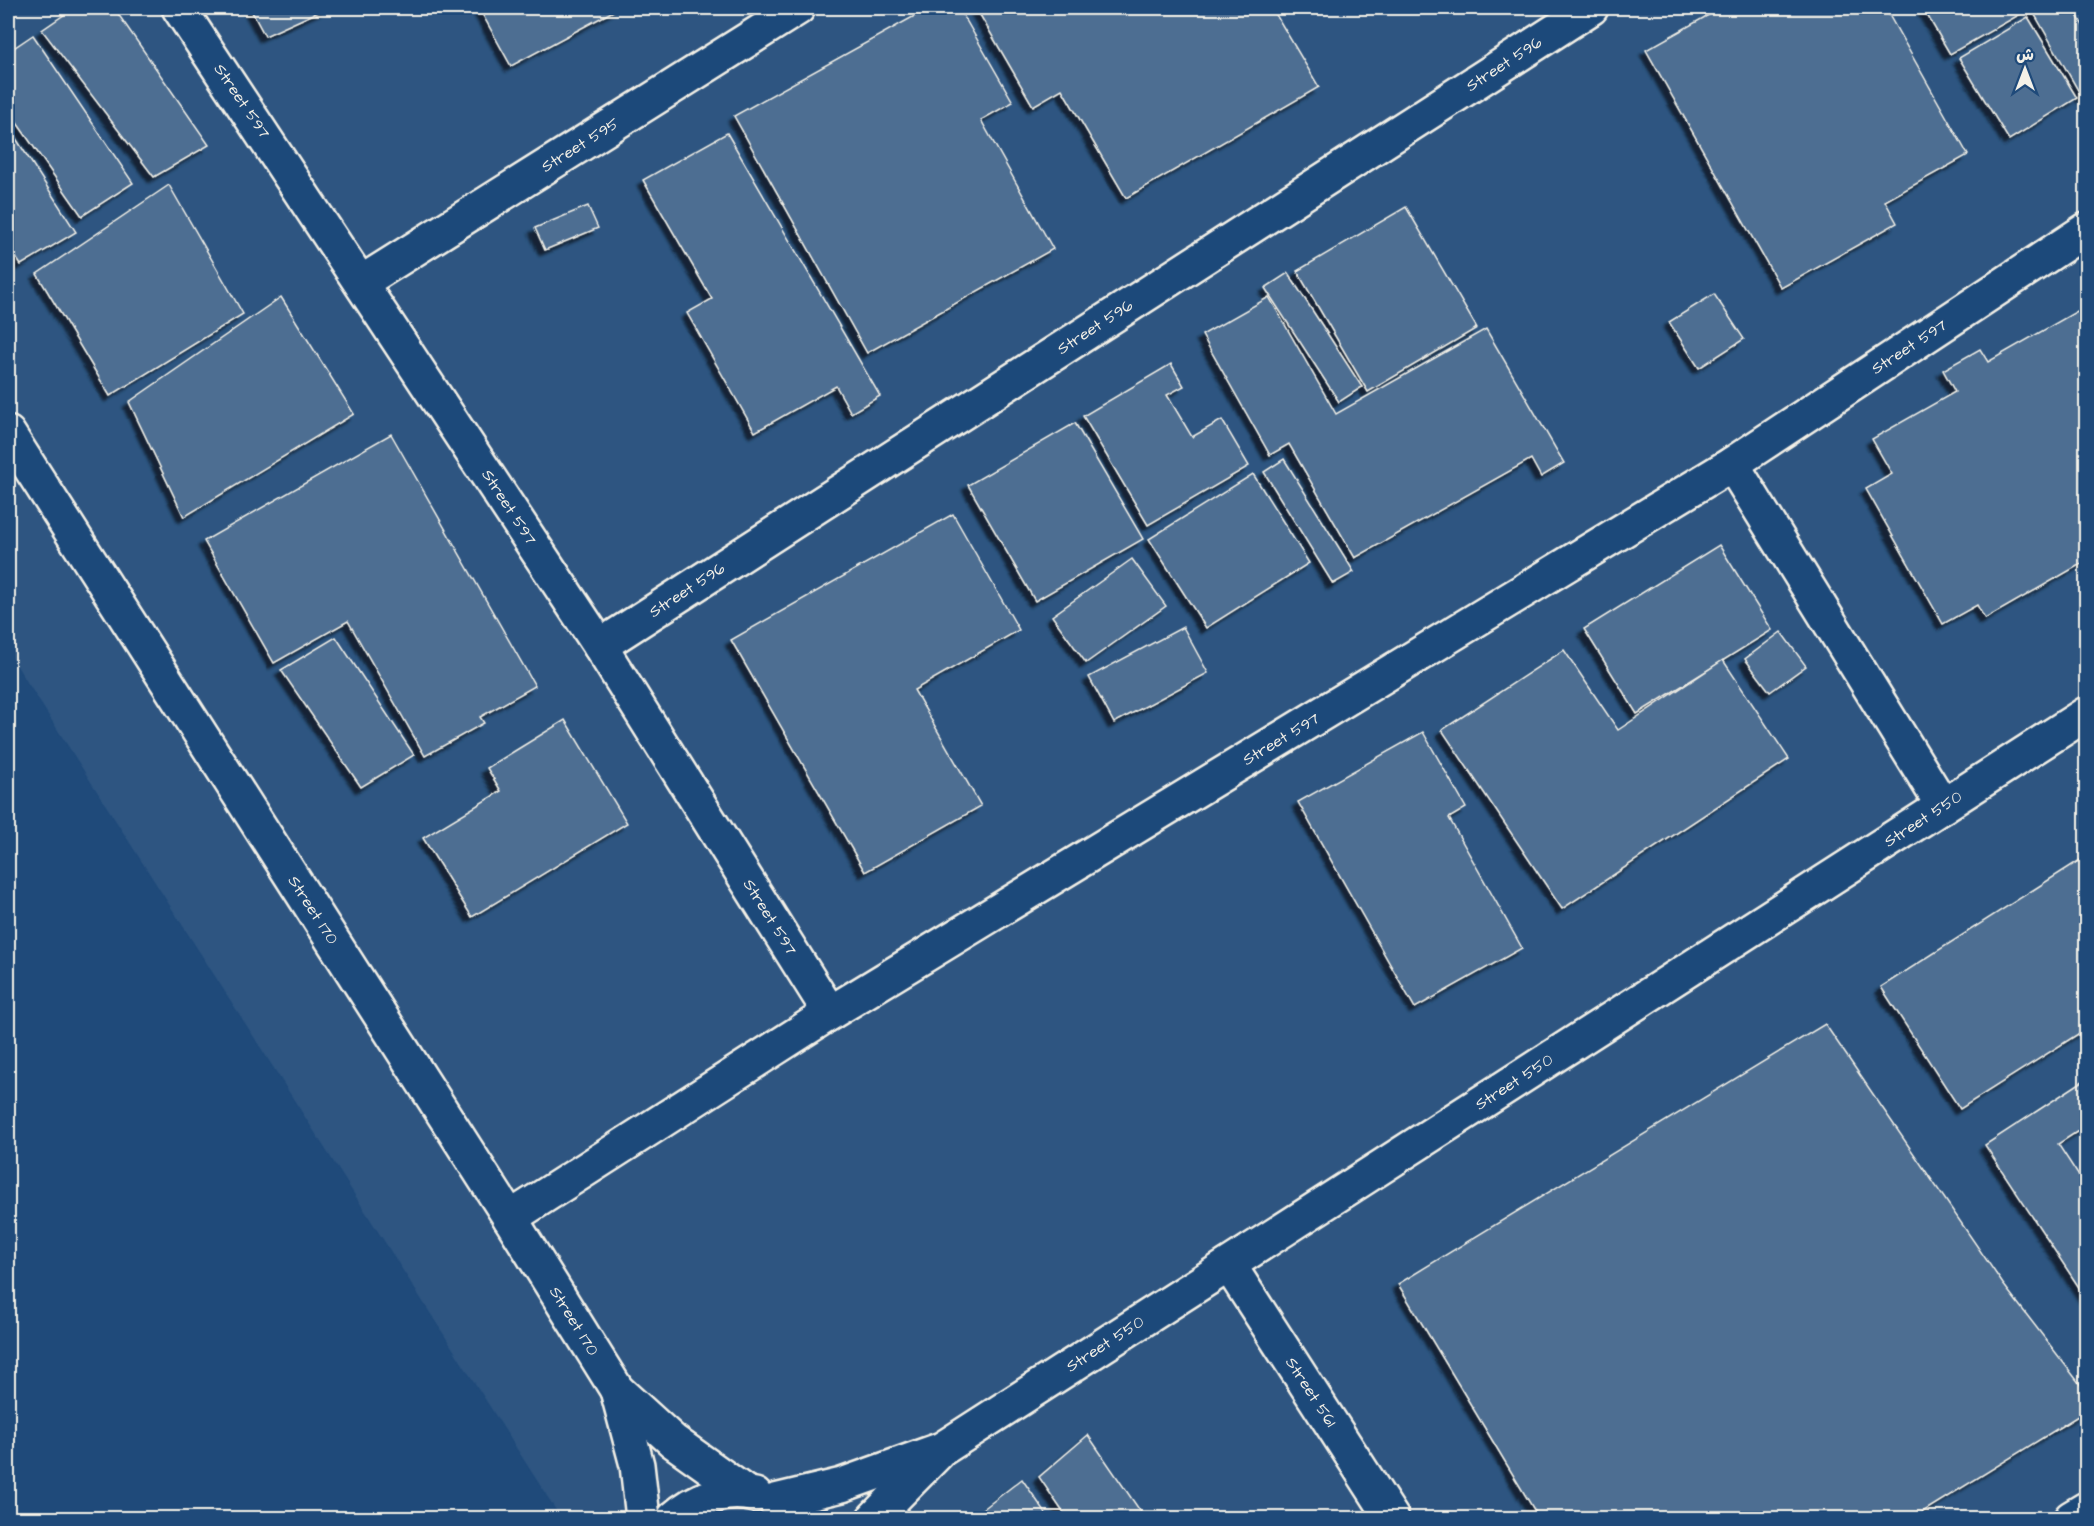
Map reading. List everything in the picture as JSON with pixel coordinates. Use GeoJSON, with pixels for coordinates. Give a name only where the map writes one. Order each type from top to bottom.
{"type":"FeatureCollection","features":[{"type":"Feature","properties":{"kind":"street","name":"Street 597"},"geometry":{"type":"LineString","coordinates":[[179,8],[362,282],[600,646],[830,1013]]}},
{"type":"Feature","properties":{"kind":"street","name":"Street 595"},"geometry":{"type":"LineString","coordinates":[[362,282],[798,8]]}},
{"type":"Feature","properties":{"kind":"street","name":"Street 596"},"geometry":{"type":"LineString","coordinates":[[600,646],[1591,8]]}},
{"type":"Feature","properties":{"kind":"street","name":"Street 597"},"geometry":{"type":"LineString","coordinates":[[510,1218],[830,1013],[1732,464],[2086,230]]}},
{"type":"Feature","properties":{"kind":"street","name":"Street 170"},"geometry":{"type":"LineString","coordinates":[[8,433],[510,1218],[617,1390],[673,1442],[773,1504]]}},
{"type":"Feature","properties":{"kind":"street"},"geometry":{"type":"LineString","coordinates":[[1732,464],[1943,806]]}},
{"type":"Feature","properties":{"kind":"street","name":"Street 550"},"geometry":{"type":"LineString","coordinates":[[874,1518],[942,1449],[2086,714]]}},
{"type":"Feature","properties":{"kind":"street","name":"Street 561"},"geometry":{"type":"LineString","coordinates":[[1229,1265],[1392,1518]]}},
{"type":"Feature","properties":{"kind":"street","name":"Street 170"},"geometry":{"type":"LineString","coordinates":[[617,1390],[637,1465],[643,1518]]}},
{"type":"Feature","properties":{"kind":"street","name":"Street 550"},"geometry":{"type":"LineString","coordinates":[[674,1518],[685,1508],[714,1495],[773,1504],[842,1485],[942,1449]]}},
{"type":"Feature","properties":{"kind":"street"},"geometry":{"type":"LineString","coordinates":[[2071,1518],[2086,1509]]}},
{"type":"Feature","properties":{"kind":"shaded area"},"geometry":{"type":"Polygon","coordinates":[[[8,8],[2086,8],[2086,1518],[561,1518],[8,652],[8,8]]]}},
{"type":"Feature","properties":{"kind":"building"},"geometry":{"type":"Polygon","coordinates":[[[74,8],[114,8],[209,145],[154,177],[42,30],[74,8]]]}},
{"type":"Feature","properties":{"kind":"building"},"geometry":{"type":"Polygon","coordinates":[[[250,8],[327,8],[265,36],[250,8]]]}},
{"type":"Feature","properties":{"kind":"building"},"geometry":{"type":"Polygon","coordinates":[[[479,8],[619,8],[511,66],[479,8]]]}},
{"type":"Feature","properties":{"kind":"building"},"geometry":{"type":"Polygon","coordinates":[[[929,8],[959,8],[1013,102],[981,120],[1053,249],[867,353],[734,116],[929,8]]]}},
{"type":"Feature","properties":{"kind":"building"},"geometry":{"type":"Polygon","coordinates":[[[976,8],[1272,8],[1319,87],[1126,198],[1062,89],[1033,106],[976,8]]]}},
{"type":"Feature","properties":{"kind":"building"},"geometry":{"type":"Polygon","coordinates":[[[1721,8],[1885,8],[1968,155],[1885,201],[1897,223],[1781,288],[1646,50],[1721,8]]]}},
{"type":"Feature","properties":{"kind":"building"},"geometry":{"type":"Polygon","coordinates":[[[1923,8],[2031,8],[1950,54],[1923,8]]]}},
{"type":"Feature","properties":{"kind":"building"},"geometry":{"type":"Polygon","coordinates":[[[2031,8],[2073,8],[2086,31],[2086,95],[2082,97],[2031,8]]]}},
{"type":"Feature","properties":{"kind":"building"},"geometry":{"type":"Polygon","coordinates":[[[2028,17],[2077,98],[2009,140],[1959,58],[2028,17]]]}},
{"type":"Feature","properties":{"kind":"building"},"geometry":{"type":"Polygon","coordinates":[[[33,35],[133,183],[82,216],[8,110],[8,52],[33,35]]]}},
{"type":"Feature","properties":{"kind":"building"},"geometry":{"type":"Polygon","coordinates":[[[8,126],[76,232],[21,265],[8,246],[8,126]]]}},
{"type":"Feature","properties":{"kind":"building"},"geometry":{"type":"Polygon","coordinates":[[[727,133],[880,396],[851,413],[836,386],[755,432],[687,313],[712,299],[643,180],[727,133]]]}},
{"type":"Feature","properties":{"kind":"building"},"geometry":{"type":"Polygon","coordinates":[[[169,185],[243,314],[110,396],[37,274],[169,185]]]}},
{"type":"Feature","properties":{"kind":"building"},"geometry":{"type":"Polygon","coordinates":[[[588,206],[598,228],[545,250],[535,228],[588,206]]]}},
{"type":"Feature","properties":{"kind":"building"},"geometry":{"type":"Polygon","coordinates":[[[1406,207],[1477,328],[1368,392],[1297,271],[1406,207]]]}},
{"type":"Feature","properties":{"kind":"building"},"geometry":{"type":"Polygon","coordinates":[[[1288,273],[1362,387],[1339,402],[1265,288],[1288,273]]]}},
{"type":"Feature","properties":{"kind":"building"},"geometry":{"type":"Polygon","coordinates":[[[1714,294],[1744,339],[1699,368],[1669,322],[1714,294]]]}},
{"type":"Feature","properties":{"kind":"building"},"geometry":{"type":"Polygon","coordinates":[[[281,297],[354,414],[184,517],[129,402],[281,297]]]}},
{"type":"Feature","properties":{"kind":"building"},"geometry":{"type":"Polygon","coordinates":[[[1269,297],[1336,414],[1486,329],[1564,463],[1541,477],[1531,459],[1355,558],[1289,444],[1270,455],[1202,335],[1269,297]]]}},
{"type":"Feature","properties":{"kind":"building"},"geometry":{"type":"Polygon","coordinates":[[[2086,306],[2086,561],[1985,619],[1977,605],[1943,624],[1866,489],[1892,474],[1872,439],[1955,392],[1943,370],[1980,349],[1988,362],[2086,306]]]}},
{"type":"Feature","properties":{"kind":"building"},"geometry":{"type":"Polygon","coordinates":[[[1171,364],[1184,386],[1167,395],[1192,437],[1222,420],[1249,466],[1148,525],[1083,416],[1171,364]]]}},
{"type":"Feature","properties":{"kind":"building"},"geometry":{"type":"Polygon","coordinates":[[[1075,423],[1143,539],[1035,601],[968,485],[1075,423]]]}},
{"type":"Feature","properties":{"kind":"building"},"geometry":{"type":"Polygon","coordinates":[[[391,434],[535,686],[480,717],[484,723],[425,756],[348,621],[274,663],[204,541],[391,434]]]}},
{"type":"Feature","properties":{"kind":"building"},"geometry":{"type":"Polygon","coordinates":[[[1284,459],[1354,572],[1333,584],[1264,472],[1284,459]]]}},
{"type":"Feature","properties":{"kind":"building"},"geometry":{"type":"Polygon","coordinates":[[[1253,474],[1309,563],[1206,628],[1149,539],[1253,474]]]}},
{"type":"Feature","properties":{"kind":"building"},"geometry":{"type":"Polygon","coordinates":[[[953,514],[1019,630],[914,690],[981,806],[865,872],[731,640],[953,514]]]}},
{"type":"Feature","properties":{"kind":"building"},"geometry":{"type":"Polygon","coordinates":[[[1719,545],[1772,630],[1637,714],[1584,629],[1719,545]]]}},
{"type":"Feature","properties":{"kind":"building"},"geometry":{"type":"Polygon","coordinates":[[[1132,559],[1166,606],[1086,663],[1052,616],[1132,559]]]}},
{"type":"Feature","properties":{"kind":"building"},"geometry":{"type":"Polygon","coordinates":[[[1183,627],[1208,673],[1114,723],[1089,677],[1183,627]]]}},
{"type":"Feature","properties":{"kind":"building"},"geometry":{"type":"Polygon","coordinates":[[[1781,632],[1806,666],[1770,692],[1745,659],[1781,632]]]}},
{"type":"Feature","properties":{"kind":"building"},"geometry":{"type":"Polygon","coordinates":[[[336,637],[414,755],[361,787],[281,670],[336,637]]]}},
{"type":"Feature","properties":{"kind":"building"},"geometry":{"type":"Polygon","coordinates":[[[1564,650],[1618,730],[1723,660],[1789,759],[1562,909],[1442,730],[1564,650]]]}},
{"type":"Feature","properties":{"kind":"building"},"geometry":{"type":"Polygon","coordinates":[[[565,720],[627,823],[472,917],[423,838],[501,791],[487,768],[565,720]]]}},
{"type":"Feature","properties":{"kind":"building"},"geometry":{"type":"Polygon","coordinates":[[[1423,732],[1466,808],[1449,818],[1522,948],[1415,1008],[1298,802],[1423,732]]]}},
{"type":"Feature","properties":{"kind":"building"},"geometry":{"type":"Polygon","coordinates":[[[2080,860],[2086,870],[2086,1029],[1960,1109],[1881,987],[2080,860]]]}},
{"type":"Feature","properties":{"kind":"building"},"geometry":{"type":"Polygon","coordinates":[[[1825,1024],[2003,1284],[2086,1392],[2086,1411],[1913,1518],[1539,1518],[1398,1284],[1825,1024]]]}},
{"type":"Feature","properties":{"kind":"building"},"geometry":{"type":"Polygon","coordinates":[[[2086,1079],[2086,1126],[2058,1144],[2086,1187],[2086,1298],[1985,1145],[2086,1079]]]}},
{"type":"Feature","properties":{"kind":"building"},"geometry":{"type":"Polygon","coordinates":[[[1088,1435],[1145,1518],[1067,1518],[1039,1477],[1088,1435]]]}},
{"type":"Feature","properties":{"kind":"building"},"geometry":{"type":"Polygon","coordinates":[[[1022,1479],[1049,1518],[973,1518],[973,1517],[1022,1479]]]}}]}
